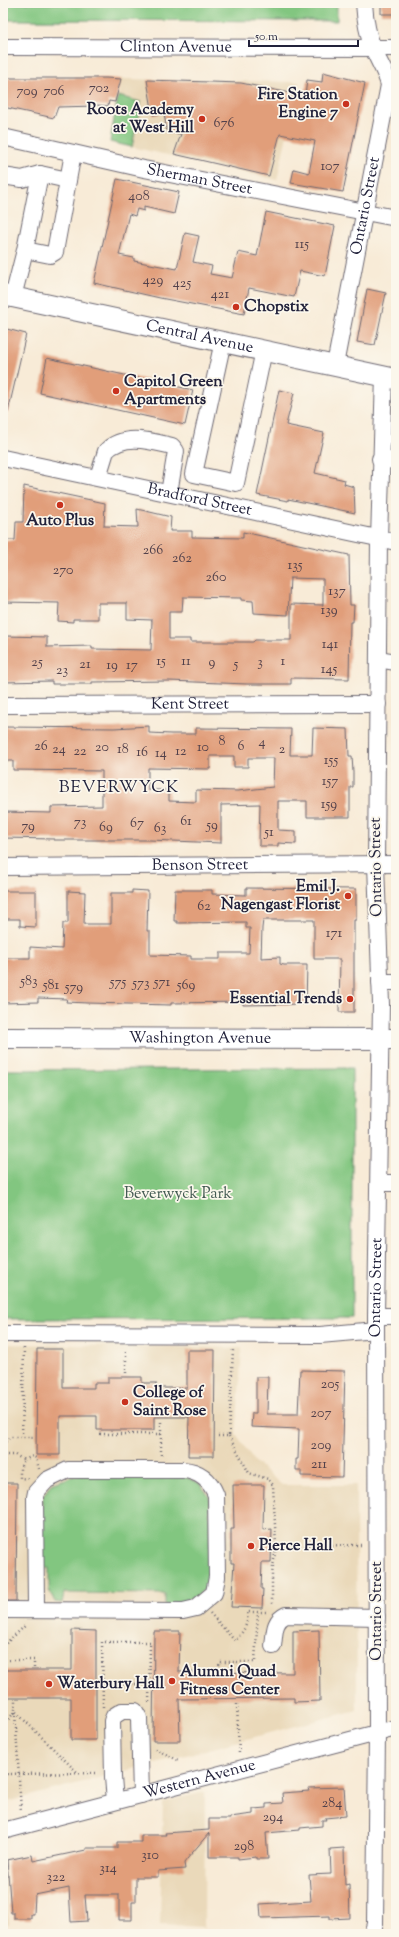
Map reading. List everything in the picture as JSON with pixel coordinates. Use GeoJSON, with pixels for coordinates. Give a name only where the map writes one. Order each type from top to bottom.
{"type":"FeatureCollection","features":[{"type":"Feature","properties":{"kind":"main road","name":"Central Avenue"},"geometry":{"type":"LineString","coordinates":[[8,296],[390,378]]}},
{"type":"Feature","properties":{"kind":"main road","name":"Washington Avenue"},"geometry":{"type":"LineString","coordinates":[[3,1038],[388,1039]]}},
{"type":"Feature","properties":{"kind":"street","name":"Ontario Street"},"geometry":{"type":"LineString","coordinates":[[335,365],[365,211],[392,86],[373,48],[365,22],[364,3]]}},
{"type":"Feature","properties":{"kind":"street","name":"Clinton Avenue"},"geometry":{"type":"LineString","coordinates":[[3,47],[396,48]]}},
{"type":"Feature","properties":{"kind":"street","name":"Sherman Street"},"geometry":{"type":"LineString","coordinates":[[3,137],[144,169],[396,218]]}},
{"type":"Feature","properties":{"kind":"street"},"geometry":{"type":"LineString","coordinates":[[25,250],[48,255],[55,252],[73,153]]}},
{"type":"Feature","properties":{"kind":"street"},"geometry":{"type":"LineString","coordinates":[[3,167],[68,180]]}},
{"type":"Feature","properties":{"kind":"street"},"geometry":{"type":"LineString","coordinates":[[3,176],[22,179],[40,174]]}},
{"type":"Feature","properties":{"kind":"street"},"geometry":{"type":"LineString","coordinates":[[8,296],[25,250],[40,174]]}},
{"type":"Feature","properties":{"kind":"street"},"geometry":{"type":"LineString","coordinates":[[223,341],[194,474],[236,483],[264,350]]}},
{"type":"Feature","properties":{"kind":"street","name":"Ontario Street"},"geometry":{"type":"LineString","coordinates":[[372,1934],[375,1924],[377,1733],[376,1323],[379,1183],[388,1039],[380,982],[376,864],[379,539],[388,460],[390,378]]}},
{"type":"Feature","properties":{"kind":"street"},"geometry":{"type":"LineString","coordinates":[[98,478],[106,451],[122,441],[135,439],[172,446],[176,451],[169,493]]}},
{"type":"Feature","properties":{"kind":"street","name":"Bradford Street"},"geometry":{"type":"LineString","coordinates":[[3,458],[396,542]]}},
{"type":"Feature","properties":{"kind":"street"},"geometry":{"type":"LineString","coordinates":[[378,658],[396,662]]}},
{"type":"Feature","properties":{"kind":"street","name":"Kent Street"},"geometry":{"type":"LineString","coordinates":[[3,705],[378,704]]}},
{"type":"Feature","properties":{"kind":"street","name":"Benson Street"},"geometry":{"type":"LineString","coordinates":[[3,867],[396,864]]}},
{"type":"Feature","properties":{"kind":"street"},"geometry":{"type":"LineString","coordinates":[[380,982],[396,982]]}},
{"type":"Feature","properties":{"kind":"street"},"geometry":{"type":"LineString","coordinates":[[379,1183],[396,1182]]}},
{"type":"Feature","properties":{"kind":"street"},"geometry":{"type":"LineString","coordinates":[[3,1334],[320,1335],[376,1323],[396,1316]]}},
{"type":"Feature","properties":{"kind":"street"},"geometry":{"type":"LineString","coordinates":[[3,1610],[183,1611],[196,1608],[214,1593],[217,1577],[216,1495],[207,1480],[196,1473],[183,1470],[68,1470],[47,1480],[36,1492],[35,1497],[36,1609]]}},
{"type":"Feature","properties":{"kind":"street"},"geometry":{"type":"LineString","coordinates":[[273,1646],[275,1624],[279,1619],[286,1616],[377,1617]]}},
{"type":"Feature","properties":{"kind":"street"},"geometry":{"type":"LineString","coordinates":[[115,1801],[112,1721],[114,1716],[122,1711],[135,1711],[139,1718],[141,1794]]}},
{"type":"Feature","properties":{"kind":"street","name":"Western Avenue"},"geometry":{"type":"LineString","coordinates":[[3,1831],[396,1728]]}},
{"type":"Feature","properties":{"kind":"path"},"geometry":{"type":"LineString","coordinates":[[22,1437],[24,1334]]}},
{"type":"Feature","properties":{"kind":"path"},"geometry":{"type":"LineString","coordinates":[[126,1334],[126,1373]]}},
{"type":"Feature","properties":{"kind":"path"},"geometry":{"type":"LineString","coordinates":[[202,1604],[235,1641],[244,1631],[247,1623],[247,1612],[270,1611],[272,1609],[272,1574],[276,1546],[273,1486],[268,1479],[249,1473],[229,1436],[234,1335]]}},
{"type":"Feature","properties":{"kind":"path"},"geometry":{"type":"LineString","coordinates":[[161,1422],[161,1470]]}},
{"type":"Feature","properties":{"kind":"path"},"geometry":{"type":"LineString","coordinates":[[100,1434],[161,1434]]}},
{"type":"Feature","properties":{"kind":"path"},"geometry":{"type":"LineString","coordinates":[[4,1477],[3,1455],[4,1443],[6,1440],[10,1437],[33,1436]]}},
{"type":"Feature","properties":{"kind":"path"},"geometry":{"type":"LineString","coordinates":[[218,1436],[229,1436]]}},
{"type":"Feature","properties":{"kind":"path"},"geometry":{"type":"LineString","coordinates":[[3,1455],[15,1455],[24,1460]]}},
{"type":"Feature","properties":{"kind":"path"},"geometry":{"type":"LineString","coordinates":[[33,1456],[36,1458],[40,1472],[47,1480],[20,1478],[20,1468],[24,1460],[33,1456]]}},
{"type":"Feature","properties":{"kind":"path"},"geometry":{"type":"LineString","coordinates":[[276,1546],[377,1545]]}},
{"type":"Feature","properties":{"kind":"path"},"geometry":{"type":"LineString","coordinates":[[3,1646],[36,1616],[36,1609]]}},
{"type":"Feature","properties":{"kind":"path"},"geometry":{"type":"LineString","coordinates":[[219,1666],[220,1662],[255,1662],[258,1612]]}},
{"type":"Feature","properties":{"kind":"path"},"geometry":{"type":"LineString","coordinates":[[3,1620],[3,1660],[34,1660],[34,1668]]}},
{"type":"Feature","properties":{"kind":"path"},"geometry":{"type":"LineString","coordinates":[[103,1714],[102,1642],[150,1642]]}},
{"type":"Feature","properties":{"kind":"path"},"geometry":{"type":"LineString","coordinates":[[103,1684],[149,1684]]}},
{"type":"Feature","properties":{"kind":"path"},"geometry":{"type":"LineString","coordinates":[[15,1698],[21,1810]]}},
{"type":"Feature","properties":{"kind":"path"},"geometry":{"type":"LineString","coordinates":[[238,1704],[239,1757]]}},
{"type":"Feature","properties":{"kind":"path"},"geometry":{"type":"LineString","coordinates":[[3,1725],[16,1712]]}},
{"type":"Feature","properties":{"kind":"path"},"geometry":{"type":"LineString","coordinates":[[16,1712],[78,1774]]}},
{"type":"Feature","properties":{"kind":"path"},"geometry":{"type":"LineString","coordinates":[[149,1746],[178,1760]]}},
{"type":"Feature","properties":{"kind":"path"},"geometry":{"type":"LineString","coordinates":[[3,1774],[103,1773]]}},
{"type":"Feature","properties":{"kind":"shaded area","name":"Roots Academy at West Hill"},"geometry":{"type":"Polygon","coordinates":[[[121,79],[299,82],[277,180],[110,142],[121,79]]]}},
{"type":"Feature","properties":{"kind":"shaded area"},"geometry":{"type":"Polygon","coordinates":[[[3,1344],[242,1348],[236,1435],[256,1463],[282,1485],[356,1485],[357,1710],[3,1803],[3,1344]]]}},
{"type":"Feature","properties":{"kind":"shaded area"},"geometry":{"type":"Polygon","coordinates":[[[205,1792],[204,1927],[160,1925],[163,1802],[205,1792]]]}},
{"type":"Feature","properties":{"kind":"shaded area"},"geometry":{"type":"Polygon","coordinates":[[[3,1872],[9,1924],[3,1924],[3,1872]]]}},
{"type":"Feature","properties":{"kind":"green space"},"geometry":{"type":"Polygon","coordinates":[[[3,3],[337,3],[337,21],[3,20],[3,3]]]}},
{"type":"Feature","properties":{"kind":"green space"},"geometry":{"type":"Polygon","coordinates":[[[118,96],[141,102],[132,147],[110,142],[118,96]]]}},
{"type":"Feature","properties":{"kind":"green space","name":"Beverwyck Park"},"geometry":{"type":"Polygon","coordinates":[[[352,1068],[352,1318],[3,1319],[3,1070],[352,1068]]]}},
{"type":"Feature","properties":{"kind":"green space"},"geometry":{"type":"Polygon","coordinates":[[[77,1475],[186,1477],[199,1483],[209,1496],[211,1580],[207,1586],[191,1599],[165,1607],[165,1594],[64,1593],[62,1603],[55,1602],[49,1590],[49,1568],[40,1568],[43,1496],[51,1484],[77,1475]]]}},
{"type":"Feature","properties":{"kind":"building"},"geometry":{"type":"Polygon","coordinates":[[[381,3],[396,3],[396,14],[381,14],[381,3]]]}},
{"type":"Feature","properties":{"kind":"building","name":"Roots Academy at West Hill"},"geometry":{"type":"Polygon","coordinates":[[[323,72],[365,83],[343,192],[291,183],[294,169],[309,173],[315,141],[280,134],[269,176],[174,154],[181,134],[167,133],[164,113],[153,115],[147,80],[241,83],[305,96],[307,80],[322,82],[323,72]]]}},
{"type":"Feature","properties":{"kind":"building"},"geometry":{"type":"Polygon","coordinates":[[[7,78],[121,79],[115,102],[109,101],[108,106],[96,105],[58,107],[54,118],[3,107],[3,95],[7,78]]]}},
{"type":"Feature","properties":{"kind":"building"},"geometry":{"type":"Polygon","coordinates":[[[117,179],[179,192],[174,214],[144,207],[144,211],[137,209],[135,216],[129,214],[119,255],[134,258],[134,261],[177,269],[185,233],[199,236],[193,262],[212,266],[210,274],[232,278],[238,252],[257,256],[266,212],[335,226],[325,276],[300,271],[294,297],[249,288],[244,314],[160,298],[94,283],[117,179]]]}},
{"type":"Feature","properties":{"kind":"building"},"geometry":{"type":"Polygon","coordinates":[[[367,289],[386,293],[375,345],[357,342],[367,289]]]}},
{"type":"Feature","properties":{"kind":"building"},"geometry":{"type":"Polygon","coordinates":[[[3,328],[26,334],[8,412],[3,412],[3,328]]]}},
{"type":"Feature","properties":{"kind":"building","name":"Capitol Green Apartments"},"geometry":{"type":"Polygon","coordinates":[[[47,358],[193,390],[185,425],[40,393],[47,358]]]}},
{"type":"Feature","properties":{"kind":"building"},"geometry":{"type":"Polygon","coordinates":[[[279,390],[294,393],[286,425],[324,433],[315,473],[345,480],[344,484],[354,487],[355,513],[288,499],[288,501],[257,495],[279,390]]]}},
{"type":"Feature","properties":{"kind":"building"},"geometry":{"type":"Polygon","coordinates":[[[24,486],[105,503],[104,526],[138,527],[137,509],[171,517],[170,531],[192,531],[192,537],[243,538],[243,532],[349,555],[350,605],[354,605],[353,622],[350,622],[349,679],[291,678],[291,684],[169,681],[92,682],[92,684],[52,684],[52,681],[4,682],[6,636],[47,637],[47,647],[92,646],[92,649],[151,650],[152,620],[127,619],[127,603],[98,603],[98,619],[73,619],[73,622],[58,621],[59,603],[3,602],[3,540],[15,540],[16,522],[23,522],[24,486]],[[290,578],[288,615],[254,613],[253,601],[241,600],[241,598],[183,597],[182,612],[169,612],[169,639],[190,639],[190,642],[253,642],[255,640],[291,640],[291,604],[323,605],[323,579],[290,578]]]}},
{"type":"Feature","properties":{"kind":"building"},"geometry":{"type":"Polygon","coordinates":[[[149,726],[149,733],[171,734],[196,734],[196,728],[291,729],[290,755],[312,755],[313,728],[348,729],[349,756],[352,756],[353,772],[353,787],[350,787],[350,817],[307,817],[307,801],[278,801],[278,830],[296,831],[296,844],[278,843],[278,846],[259,846],[260,804],[221,805],[221,843],[150,840],[54,840],[3,838],[3,812],[51,813],[51,807],[102,806],[102,771],[13,770],[13,761],[3,761],[3,727],[114,728],[149,726]],[[210,756],[210,769],[148,768],[148,790],[169,790],[169,801],[196,802],[196,790],[238,791],[273,787],[274,758],[248,758],[248,767],[234,767],[234,756],[210,756]]]}},
{"type":"Feature","properties":{"kind":"building"},"geometry":{"type":"Polygon","coordinates":[[[246,888],[356,889],[356,920],[354,920],[354,1012],[339,1012],[340,959],[314,959],[314,920],[263,920],[262,928],[261,958],[280,957],[280,964],[307,965],[306,1004],[243,1005],[243,1002],[171,1003],[171,1005],[66,1002],[67,999],[38,998],[38,1002],[3,1003],[3,958],[30,958],[30,947],[62,949],[63,923],[68,923],[68,891],[85,892],[84,924],[111,924],[111,893],[132,893],[132,890],[148,891],[147,931],[150,931],[150,955],[191,956],[191,959],[220,959],[220,953],[249,953],[250,928],[246,928],[246,922],[177,923],[177,921],[174,921],[175,890],[212,890],[212,894],[246,895],[246,888]]]}},
{"type":"Feature","properties":{"kind":"building"},"geometry":{"type":"Polygon","coordinates":[[[3,891],[36,891],[36,927],[20,926],[20,919],[3,919],[3,891]]]}},
{"type":"Feature","properties":{"kind":"building","name":"College of Saint Rose"},"geometry":{"type":"Polygon","coordinates":[[[37,1349],[63,1349],[63,1388],[94,1388],[94,1383],[108,1383],[108,1377],[142,1377],[142,1383],[156,1383],[156,1388],[187,1388],[187,1350],[215,1350],[214,1456],[188,1456],[189,1417],[154,1417],[154,1430],[97,1430],[97,1416],[60,1416],[60,1455],[36,1455],[37,1349]]]}},
{"type":"Feature","properties":{"kind":"building"},"geometry":{"type":"Polygon","coordinates":[[[300,1370],[345,1371],[342,1477],[301,1476],[301,1470],[296,1470],[299,1429],[251,1427],[252,1413],[256,1413],[256,1377],[268,1377],[267,1414],[298,1414],[300,1370]]]}},
{"type":"Feature","properties":{"kind":"building"},"geometry":{"type":"Polygon","coordinates":[[[3,1483],[17,1483],[16,1601],[3,1601],[3,1483]]]}},
{"type":"Feature","properties":{"kind":"building","name":"Pierce Hall"},"geometry":{"type":"Polygon","coordinates":[[[233,1485],[264,1485],[263,1530],[272,1529],[271,1562],[262,1562],[262,1608],[231,1607],[234,1563],[231,1563],[231,1529],[234,1529],[233,1485]]]}},
{"type":"Feature","properties":{"kind":"building","name":"Waterbury Hall"},"geometry":{"type":"Polygon","coordinates":[[[72,1630],[96,1631],[96,1740],[71,1740],[71,1698],[3,1698],[3,1670],[72,1670],[72,1630]]]}},
{"type":"Feature","properties":{"kind":"building"},"geometry":{"type":"Polygon","coordinates":[[[319,1630],[320,1701],[294,1702],[294,1698],[179,1699],[180,1741],[153,1741],[154,1631],[180,1631],[179,1672],[293,1673],[293,1631],[319,1630]]]}},
{"type":"Feature","properties":{"kind":"building"},"geometry":{"type":"Polygon","coordinates":[[[344,1787],[346,1816],[325,1818],[326,1820],[322,1820],[322,1826],[300,1828],[300,1830],[266,1833],[268,1859],[256,1859],[256,1857],[238,1859],[238,1857],[209,1857],[209,1833],[184,1863],[185,1869],[158,1871],[158,1877],[136,1877],[136,1902],[132,1902],[132,1920],[119,1920],[119,1895],[85,1895],[87,1921],[71,1922],[69,1888],[35,1895],[34,1914],[31,1914],[31,1919],[14,1919],[14,1913],[11,1913],[7,1860],[32,1855],[33,1861],[86,1850],[86,1848],[117,1848],[117,1842],[141,1842],[141,1835],[166,1835],[165,1833],[209,1830],[209,1819],[230,1819],[230,1817],[253,1814],[253,1809],[266,1808],[266,1804],[283,1803],[282,1793],[309,1791],[308,1788],[344,1787]]]}},
{"type":"Feature","properties":{"kind":"building"},"geometry":{"type":"Polygon","coordinates":[[[344,1848],[345,1885],[349,1884],[350,1918],[330,1919],[330,1916],[261,1918],[260,1904],[311,1901],[309,1875],[331,1874],[330,1849],[344,1848]]]}},
{"type":"Feature","properties":{"kind":"place","name":"Fire Station Engine 7"},"geometry":{"type":"Point","coordinates":[346,104]}},
{"type":"Feature","properties":{"kind":"place","name":"Roots Academy at West Hill"},"geometry":{"type":"Point","coordinates":[202,119]}},
{"type":"Feature","properties":{"kind":"place","name":"Chopstix"},"geometry":{"type":"Point","coordinates":[236,307]}},
{"type":"Feature","properties":{"kind":"place","name":"Capitol Green Apartments"},"geometry":{"type":"Point","coordinates":[116,391]}},
{"type":"Feature","properties":{"kind":"place","name":"Auto Plus"},"geometry":{"type":"Point","coordinates":[60,505]}},
{"type":"Feature","properties":{"kind":"place","name":"Emil J. Nagengast Florist"},"geometry":{"type":"Point","coordinates":[348,896]}},
{"type":"Feature","properties":{"kind":"place","name":"Essential Trends"},"geometry":{"type":"Point","coordinates":[350,999]}},
{"type":"Feature","properties":{"kind":"place","name":"College of Saint Rose"},"geometry":{"type":"Point","coordinates":[125,1402]}},
{"type":"Feature","properties":{"kind":"place","name":"Pierce Hall"},"geometry":{"type":"Point","coordinates":[251,1546]}},
{"type":"Feature","properties":{"kind":"place","name":"Alumni Quad Fitness Center"},"geometry":{"type":"Point","coordinates":[172,1681]}},
{"type":"Feature","properties":{"kind":"place","name":"Waterbury Hall"},"geometry":{"type":"Point","coordinates":[49,1684]}},
{"type":"Feature","properties":{"kind":"district","name":"BEVERWYCK"},"geometry":{"type":"Point","coordinates":[119,788]}}]}
